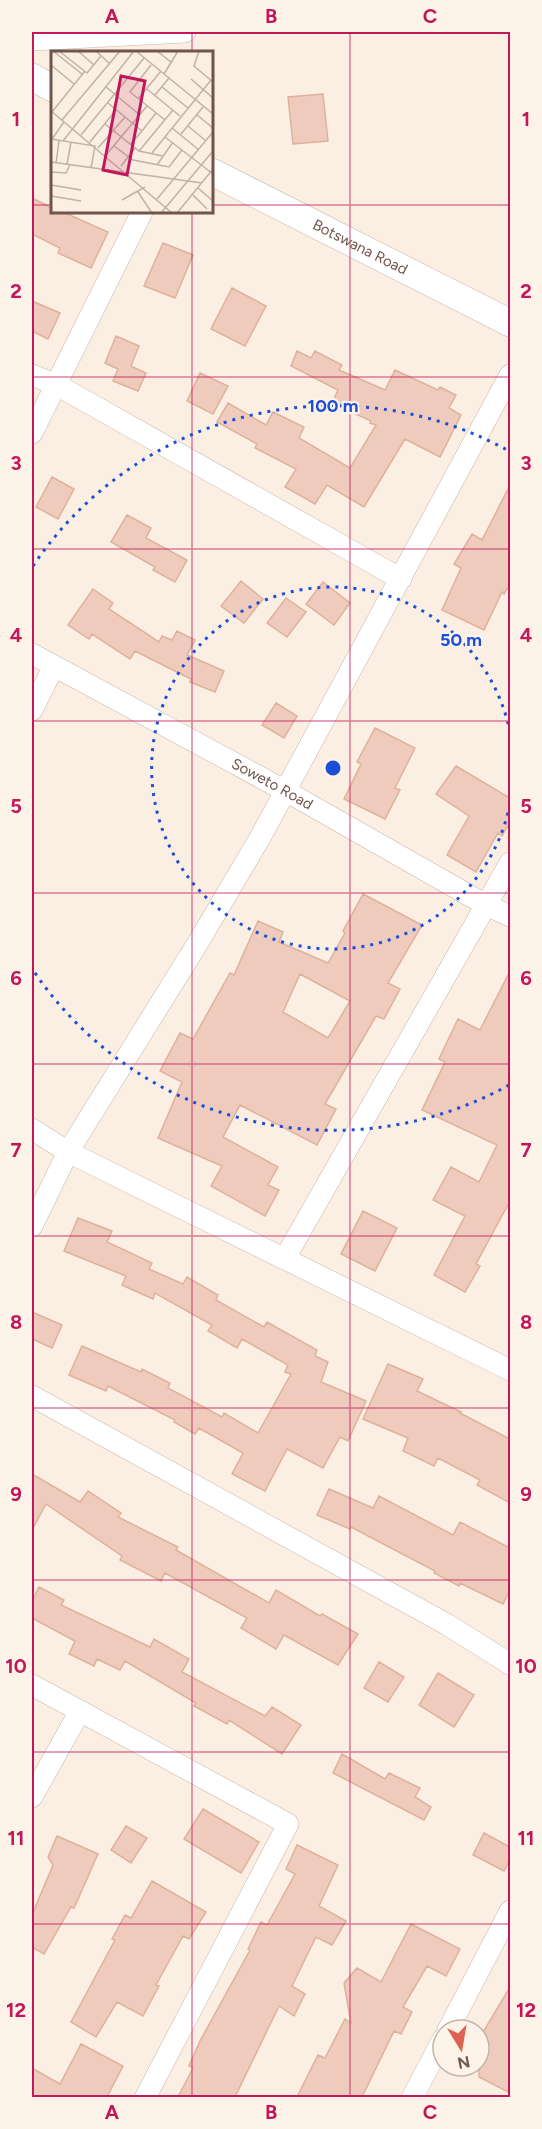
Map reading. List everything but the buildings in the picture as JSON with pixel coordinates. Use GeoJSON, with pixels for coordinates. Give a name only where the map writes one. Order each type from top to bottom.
{"type":"FeatureCollection","features":[{"type":"Feature","properties":{"kind":"street"},"geometry":{"type":"LineString","coordinates":[[32,39],[185,32]]}},
{"type":"Feature","properties":{"kind":"street"},"geometry":{"type":"LineString","coordinates":[[32,77],[51,87]]}},
{"type":"Feature","properties":{"kind":"street","name":"Botswana Road"},"geometry":{"type":"LineString","coordinates":[[213,173],[510,323]]}},
{"type":"Feature","properties":{"kind":"street"},"geometry":{"type":"LineString","coordinates":[[32,433],[142,213]]}},
{"type":"Feature","properties":{"kind":"street"},"geometry":{"type":"LineString","coordinates":[[32,375],[57,385],[401,579]]}},
{"type":"Feature","properties":{"kind":"street"},"geometry":{"type":"LineString","coordinates":[[32,1226],[68,1152],[226,898],[261,836],[510,375]]}},
{"type":"Feature","properties":{"kind":"street","name":"Soweto Road"},"geometry":{"type":"LineString","coordinates":[[32,654],[284,790],[486,905],[510,916]]}},
{"type":"Feature","properties":{"kind":"street"},"geometry":{"type":"LineString","coordinates":[[32,710],[54,666]]}},
{"type":"Feature","properties":{"kind":"street"},"geometry":{"type":"LineString","coordinates":[[285,1258],[510,863]]}},
{"type":"Feature","properties":{"kind":"street"},"geometry":{"type":"LineString","coordinates":[[32,1129],[68,1152],[510,1370]]}},
{"type":"Feature","properties":{"kind":"street"},"geometry":{"type":"LineString","coordinates":[[32,1396],[448,1625],[510,1664]]}},
{"type":"Feature","properties":{"kind":"street"},"geometry":{"type":"LineString","coordinates":[[32,1685],[288,1824],[145,2097]]}},
{"type":"Feature","properties":{"kind":"street"},"geometry":{"type":"LineString","coordinates":[[32,1797],[80,1711]]}},
{"type":"Feature","properties":{"kind":"street"},"geometry":{"type":"LineString","coordinates":[[454,2018],[510,1911]]}},
{"type":"Feature","properties":{"kind":"street"},"geometry":{"type":"LineString","coordinates":[[412,2097],[431,2061]]}}]}
